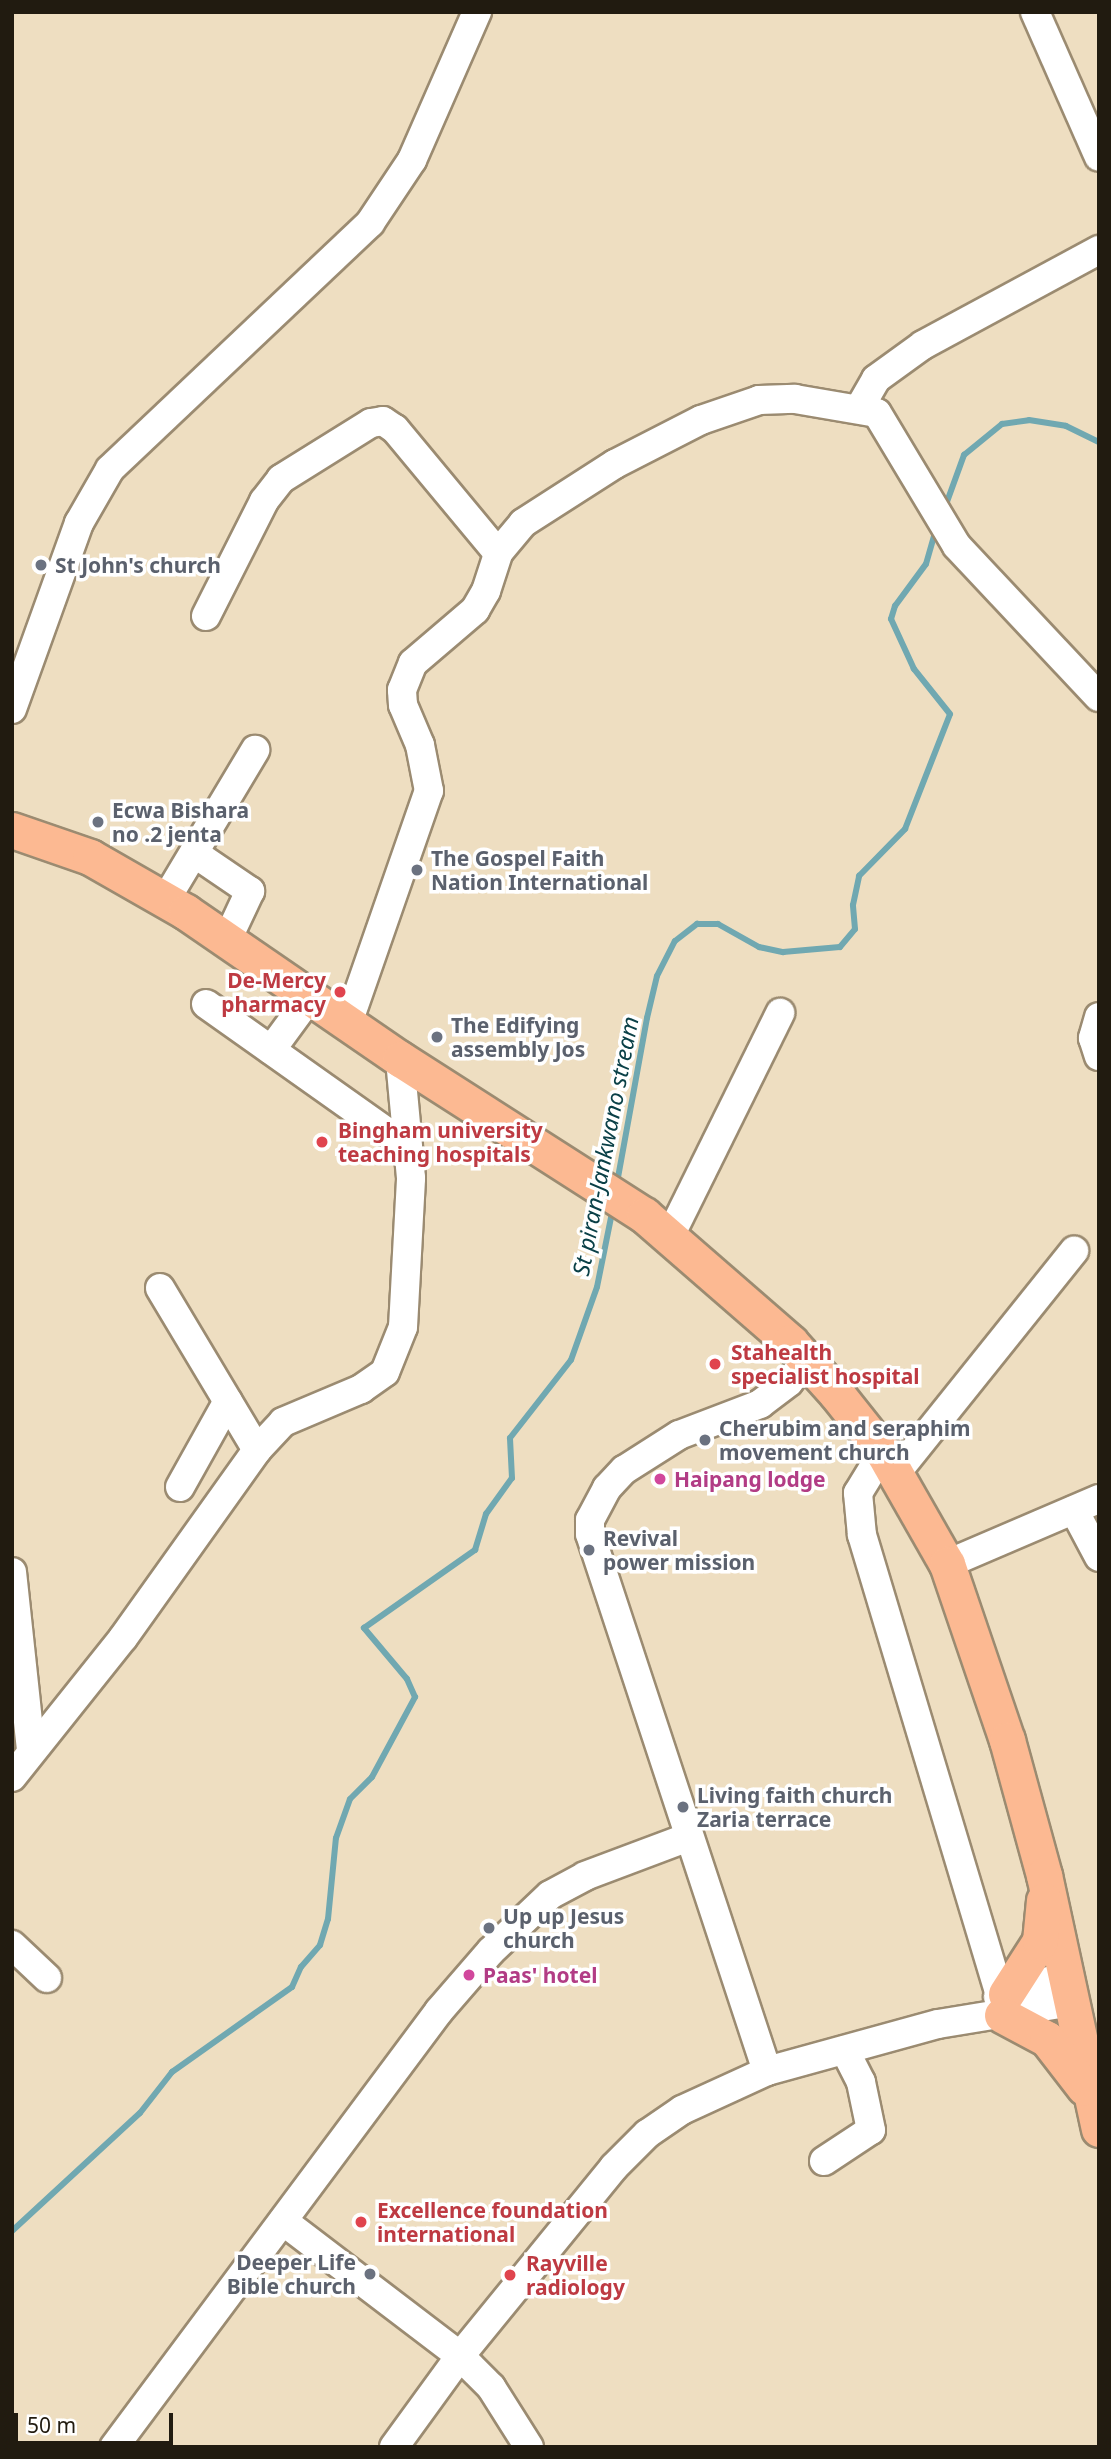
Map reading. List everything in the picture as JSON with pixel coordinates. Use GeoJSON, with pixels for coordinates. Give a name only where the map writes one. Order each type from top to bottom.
{"type":"FeatureCollection","features":[{"type":"Feature","properties":{"kind":"main road"},"geometry":{"type":"LineString","coordinates":[[12,830],[90,857],[166,899],[400,1059],[605,1189],[657,1226],[806,1360],[890,1462],[947,1564],[1007,1740],[1044,1875],[1096,2115]]}},
{"type":"Feature","properties":{"kind":"main road"},"geometry":{"type":"LineString","coordinates":[[1044,1875],[1040,1941],[1003,2002],[1047,2039],[1096,2115]]}},
{"type":"Feature","properties":{"kind":"street"},"geometry":{"type":"LineString","coordinates":[[12,709],[79,523],[110,469],[370,223],[412,160],[477,12]]}},
{"type":"Feature","properties":{"kind":"street"},"geometry":{"type":"LineString","coordinates":[[1035,12],[1099,158]]}},
{"type":"Feature","properties":{"kind":"street"},"geometry":{"type":"LineString","coordinates":[[860,407],[876,379],[923,345],[1099,250]]}},
{"type":"Feature","properties":{"kind":"street"},"geometry":{"type":"LineString","coordinates":[[348,1023],[429,791],[420,745],[403,705],[406,678],[413,663],[475,610],[486,591],[498,553],[523,523],[615,464],[701,420],[759,400],[860,407],[877,413],[887,424],[927,501],[957,545],[1099,697]]}},
{"type":"Feature","properties":{"kind":"street"},"geometry":{"type":"LineString","coordinates":[[206,616],[264,501],[281,478],[371,423],[383,421],[395,429],[498,553]]}},
{"type":"Feature","properties":{"kind":"street"},"geometry":{"type":"LineString","coordinates":[[166,899],[255,750]]}},
{"type":"Feature","properties":{"kind":"street"},"geometry":{"type":"LineString","coordinates":[[194,853],[250,891],[228,940]]}},
{"type":"Feature","properties":{"kind":"street"},"geometry":{"type":"LineString","coordinates":[[271,1050],[310,997]]}},
{"type":"Feature","properties":{"kind":"street"},"geometry":{"type":"LineString","coordinates":[[206,1004],[408,1147]]}},
{"type":"Feature","properties":{"kind":"street"},"geometry":{"type":"LineString","coordinates":[[657,1226],[780,1013]]}},
{"type":"Feature","properties":{"kind":"street"},"geometry":{"type":"LineString","coordinates":[[1099,1017],[1093,1038],[1099,1056]]}},
{"type":"Feature","properties":{"kind":"street"},"geometry":{"type":"LineString","coordinates":[[12,1777],[123,1638],[257,1450],[283,1422],[361,1389],[384,1372],[403,1327],[411,1178],[400,1059]]}},
{"type":"Feature","properties":{"kind":"street"},"geometry":{"type":"LineString","coordinates":[[1003,2002],[862,1535],[858,1493],[890,1462],[1074,1251]]}},
{"type":"Feature","properties":{"kind":"street"},"geometry":{"type":"LineString","coordinates":[[160,1288],[257,1450]]}},
{"type":"Feature","properties":{"kind":"street"},"geometry":{"type":"LineString","coordinates":[[767,2071],[590,1534],[590,1520],[607,1488],[624,1470],[679,1435],[760,1404],[789,1382],[806,1360]]}},
{"type":"Feature","properties":{"kind":"street"},"geometry":{"type":"LineString","coordinates":[[180,1487],[228,1401]]}},
{"type":"Feature","properties":{"kind":"street"},"geometry":{"type":"LineString","coordinates":[[947,1564],[1086,1505],[1099,1558]]}},
{"type":"Feature","properties":{"kind":"street"},"geometry":{"type":"LineString","coordinates":[[12,1572],[31,1751]]}},
{"type":"Feature","properties":{"kind":"street"},"geometry":{"type":"LineString","coordinates":[[114,2447],[439,2011],[525,1916],[584,1877],[690,1837]]}},
{"type":"Feature","properties":{"kind":"street"},"geometry":{"type":"LineString","coordinates":[[12,1945],[47,1978]]}},
{"type":"Feature","properties":{"kind":"street"},"geometry":{"type":"LineString","coordinates":[[394,2447],[460,2356],[614,2167],[648,2134],[682,2110],[767,2071],[938,2024],[1003,2002],[1070,1989]]}},
{"type":"Feature","properties":{"kind":"street"},"geometry":{"type":"LineString","coordinates":[[824,2161],[871,2130],[861,2082],[845,2050]]}},
{"type":"Feature","properties":{"kind":"street"},"geometry":{"type":"LineString","coordinates":[[283,2221],[460,2356],[491,2387],[529,2447]]}},
{"type":"Feature","properties":{"kind":"waterway","name":"St piran-Jankwano stream"},"geometry":{"type":"LineString","coordinates":[[944,510],[964,455],[1002,424],[1029,420],[1066,426],[1099,442]]}},
{"type":"Feature","properties":{"kind":"waterway","name":"St piran-Jankwano stream"},"geometry":{"type":"LineString","coordinates":[[617,1183],[657,976],[675,941],[697,924],[718,924],[759,947],[783,952],[840,947],[855,929],[853,905],[859,876],[905,829],[950,714],[914,669],[891,619],[895,606],[926,564],[936,530]]}},
{"type":"Feature","properties":{"kind":"waterway","name":"St piran-Jankwano stream"},"geometry":{"type":"LineString","coordinates":[[12,2231],[140,2113],[172,2072],[292,1987],[301,1967],[320,1945],[328,1919],[336,1838],[350,1799],[372,1777],[415,1697],[407,1679],[364,1628],[475,1550],[486,1514],[512,1478],[510,1438],[571,1360],[597,1287],[613,1208]]}},
{"type":"Feature","properties":{"kind":"place","name":"St John's church"},"geometry":{"type":"Point","coordinates":[41,565]}},
{"type":"Feature","properties":{"kind":"place","name":"Ecwa Bishara no .2 jenta"},"geometry":{"type":"Point","coordinates":[98,822]}},
{"type":"Feature","properties":{"kind":"place","name":"The Gospel Faith Nation International"},"geometry":{"type":"Point","coordinates":[417,870]}},
{"type":"Feature","properties":{"kind":"place","name":"De-Mercy pharmacy"},"geometry":{"type":"Point","coordinates":[340,992]}},
{"type":"Feature","properties":{"kind":"place","name":"The Edifying assembly Jos"},"geometry":{"type":"Point","coordinates":[437,1037]}},
{"type":"Feature","properties":{"kind":"place","name":"Bingham university teaching hospitals"},"geometry":{"type":"Point","coordinates":[322,1142]}},
{"type":"Feature","properties":{"kind":"place","name":"Stahealth specialist hospital"},"geometry":{"type":"Point","coordinates":[715,1364]}},
{"type":"Feature","properties":{"kind":"place","name":"Cherubim and seraphim movement church"},"geometry":{"type":"Point","coordinates":[705,1440]}},
{"type":"Feature","properties":{"kind":"place","name":"Haipang lodge"},"geometry":{"type":"Point","coordinates":[660,1479]}},
{"type":"Feature","properties":{"kind":"place","name":"Revival power mission"},"geometry":{"type":"Point","coordinates":[589,1550]}},
{"type":"Feature","properties":{"kind":"place","name":"Living faith church Zaria terrace"},"geometry":{"type":"Point","coordinates":[683,1807]}},
{"type":"Feature","properties":{"kind":"place","name":"Up up Jesus church"},"geometry":{"type":"Point","coordinates":[489,1928]}},
{"type":"Feature","properties":{"kind":"place","name":"Paas' hotel"},"geometry":{"type":"Point","coordinates":[469,1975]}},
{"type":"Feature","properties":{"kind":"place","name":"Excellence foundation international"},"geometry":{"type":"Point","coordinates":[361,2222]}},
{"type":"Feature","properties":{"kind":"place","name":"Deeper Life Bible church"},"geometry":{"type":"Point","coordinates":[370,2274]}},
{"type":"Feature","properties":{"kind":"place","name":"Rayville radiology"},"geometry":{"type":"Point","coordinates":[510,2275]}}]}
